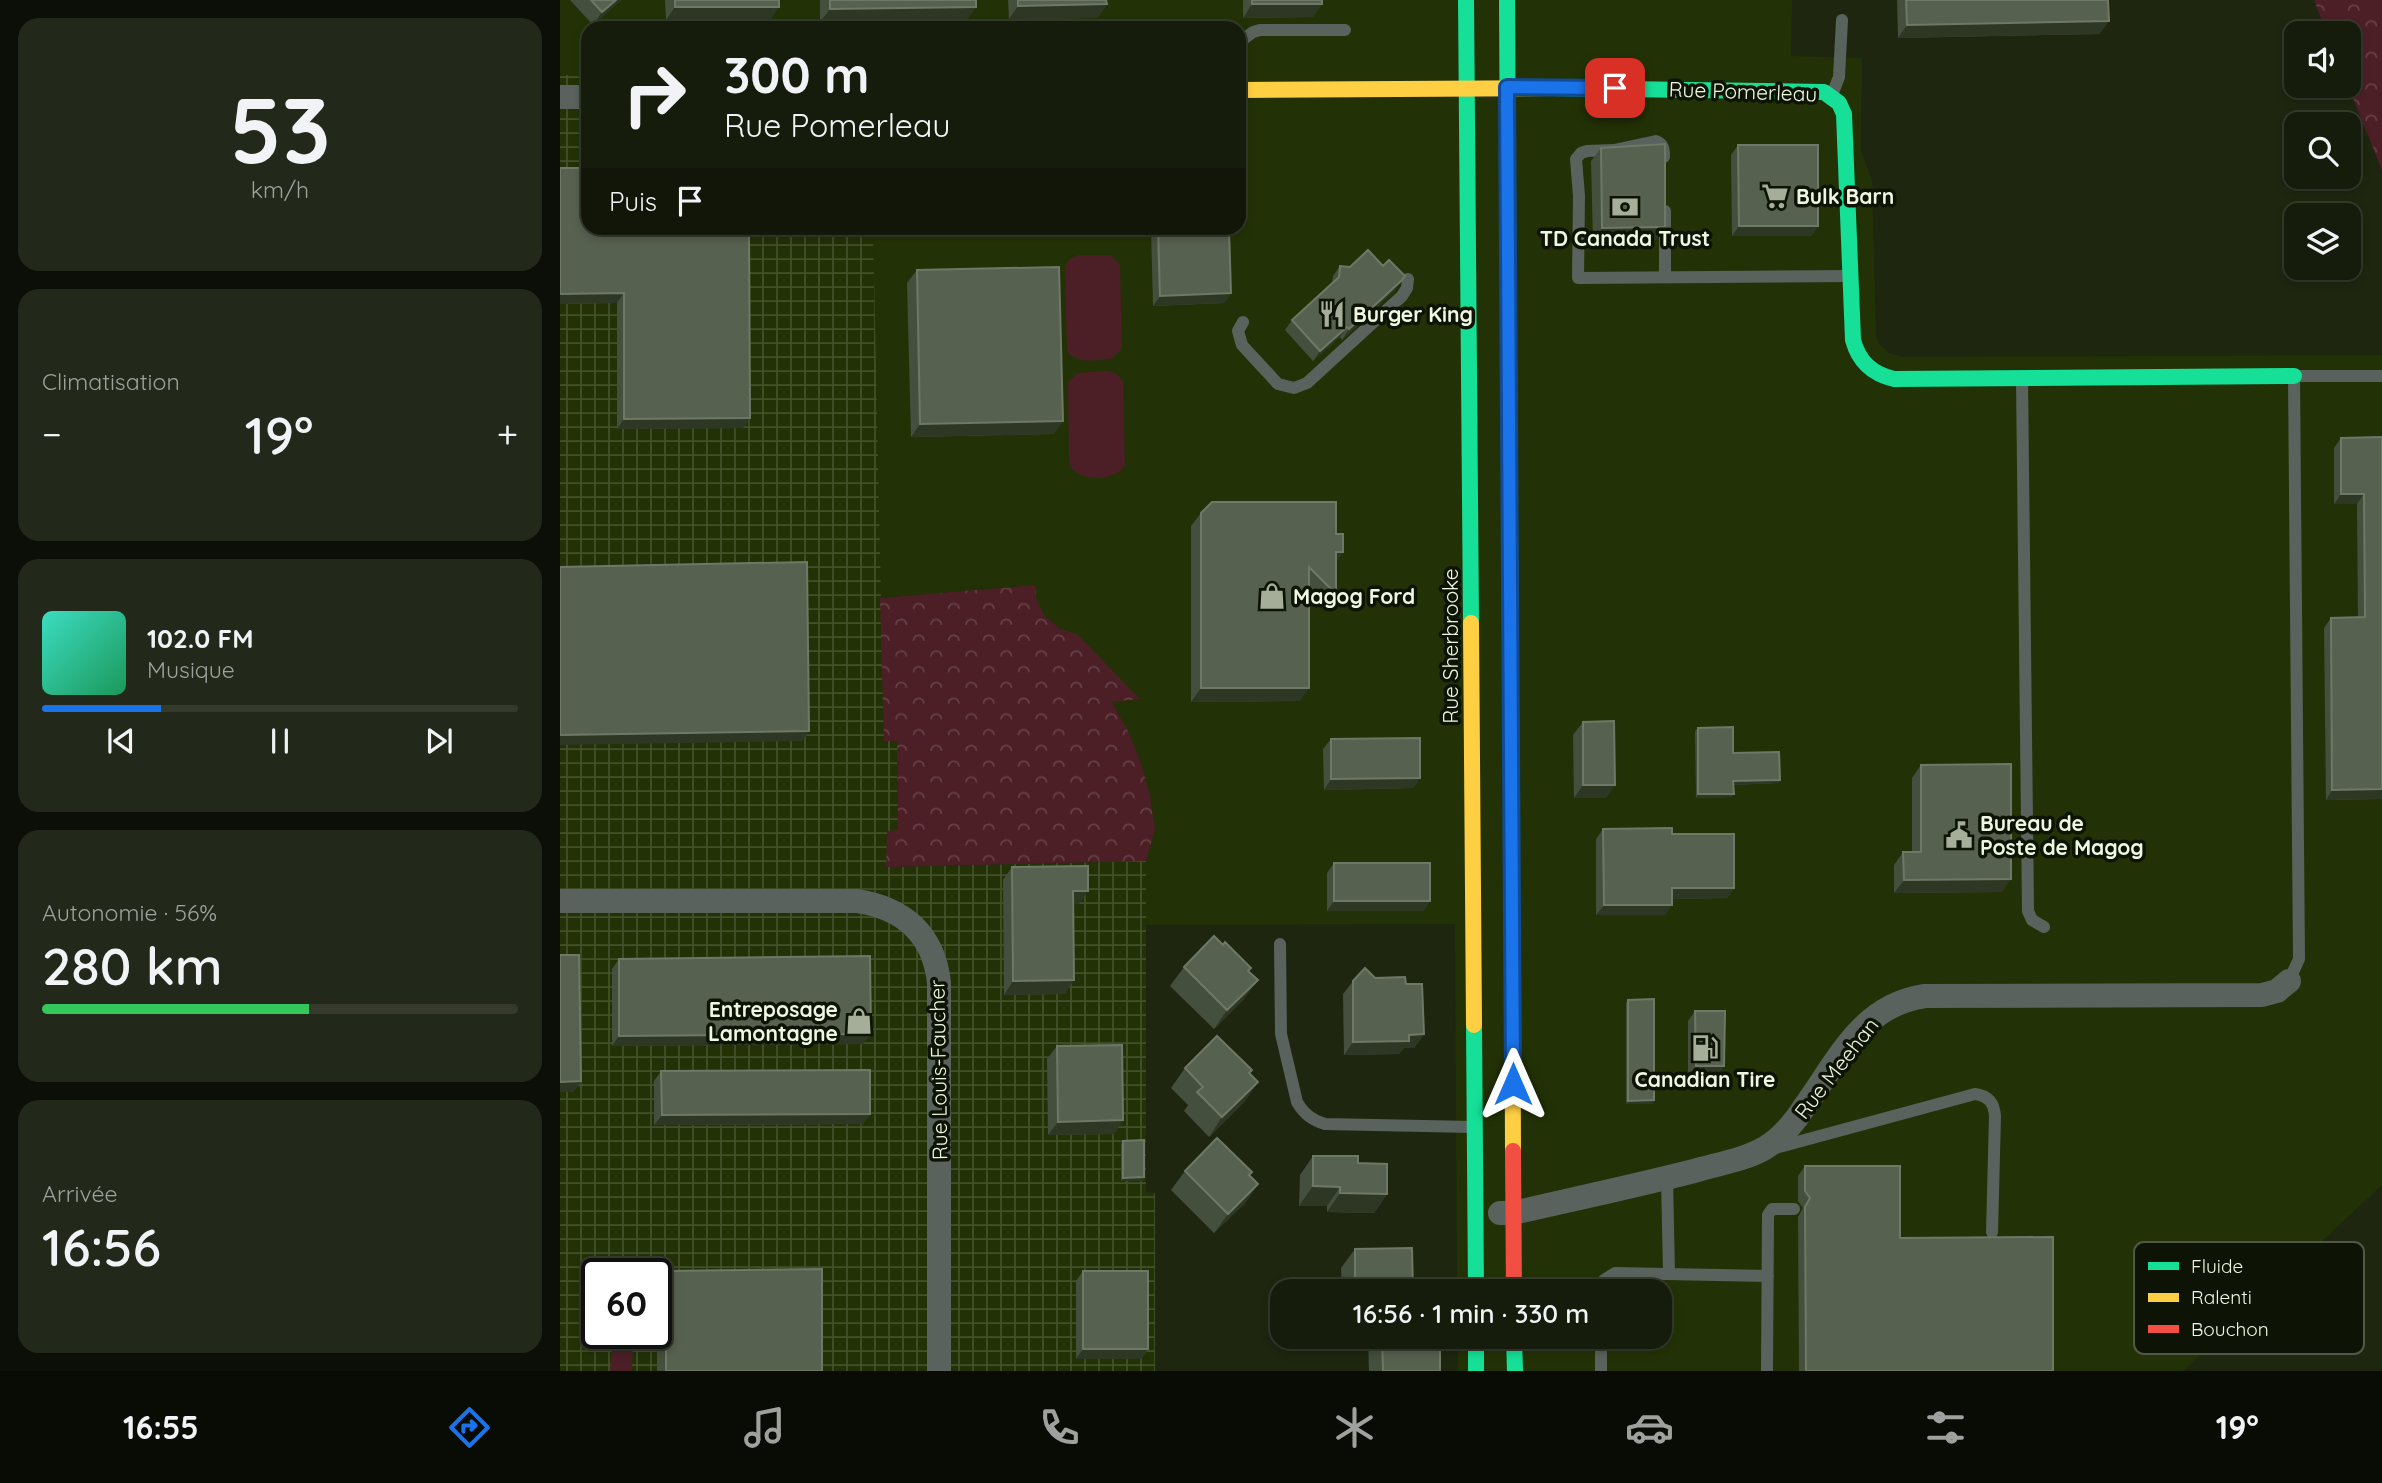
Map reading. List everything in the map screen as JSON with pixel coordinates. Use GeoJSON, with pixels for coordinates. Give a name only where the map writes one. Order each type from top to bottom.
{"type":"FeatureCollection","features":[{"type":"Feature","properties":{"kind":"main road","name":"Rue Sherbrooke"},"geometry":{"type":"LineString","coordinates":[[1466,0],[1476,1279]]}},
{"type":"Feature","properties":{"kind":"main road"},"geometry":{"type":"LineString","coordinates":[[1507,0],[1514,1279]]}},
{"type":"Feature","properties":{"kind":"main road","name":"Rue Pomerleau"},"geometry":{"type":"LineString","coordinates":[[1246,90],[1507,87],[1818,91],[1832,96],[1844,114],[1854,344],[1861,360],[1877,374],[1894,379],[2294,376]]}},
{"type":"Feature","properties":{"kind":"main road"},"geometry":{"type":"LineString","coordinates":[[1476,1349],[1476,1371]]}},
{"type":"Feature","properties":{"kind":"main road"},"geometry":{"type":"LineString","coordinates":[[1514,1349],[1515,1371]]}},
{"type":"Feature","properties":{"kind":"street"},"geometry":{"type":"LineString","coordinates":[[560,97],[581,97]]}},
{"type":"Feature","properties":{"kind":"street","name":"Rue Louis-Faucher"},"geometry":{"type":"LineString","coordinates":[[560,901],[857,901],[888,908],[915,927],[931,950],[939,983],[939,1371]]}},
{"type":"Feature","properties":{"kind":"street","name":"Rue Meehan"},"geometry":{"type":"LineString","coordinates":[[1476,1213],[1514,1213],[1667,1178],[1751,1154],[1778,1139],[1789,1129],[1866,1023],[1887,1006],[1899,1001],[1925,996],[2262,996],[2277,991],[2289,981]]}},
{"type":"Feature","properties":{"kind":"lane"},"geometry":{"type":"LineString","coordinates":[[1832,96],[1839,77],[1842,19]]}},
{"type":"Feature","properties":{"kind":"lane"},"geometry":{"type":"LineString","coordinates":[[1246,37],[1260,30],[1345,30]]}},
{"type":"Feature","properties":{"kind":"lane"},"geometry":{"type":"LineString","coordinates":[[1665,175],[1664,149],[1660,142],[1581,153],[1576,159],[1579,197],[1578,278],[1850,276]]}},
{"type":"Feature","properties":{"kind":"lane"},"geometry":{"type":"LineString","coordinates":[[1665,200],[1665,277]]}},
{"type":"Feature","properties":{"kind":"lane"},"geometry":{"type":"LineString","coordinates":[[1244,322],[1238,331],[1241,345],[1278,384],[1294,388],[1307,383],[1402,296],[1408,279]]}},
{"type":"Feature","properties":{"kind":"lane"},"geometry":{"type":"LineString","coordinates":[[2289,981],[2299,959],[2294,376],[2382,376]]}},
{"type":"Feature","properties":{"kind":"lane"},"geometry":{"type":"LineString","coordinates":[[2022,379],[2028,911],[2032,920],[2044,927]]}},
{"type":"Feature","properties":{"kind":"lane"},"geometry":{"type":"LineString","coordinates":[[1280,944],[1282,1041],[1297,1102],[1308,1116],[1325,1124],[1475,1127]]}},
{"type":"Feature","properties":{"kind":"lane"},"geometry":{"type":"LineString","coordinates":[[1751,1154],[1975,1094],[1984,1095],[1994,1108],[1992,1232]]}},
{"type":"Feature","properties":{"kind":"lane"},"geometry":{"type":"LineString","coordinates":[[1667,1178],[1669,1274]]}},
{"type":"Feature","properties":{"kind":"lane"},"geometry":{"type":"LineString","coordinates":[[1767,1371],[1769,1212],[1775,1209],[1794,1209]]}},
{"type":"Feature","properties":{"kind":"lane"},"geometry":{"type":"LineString","coordinates":[[1606,1279],[1615,1273],[1768,1276]]}},
{"type":"Feature","properties":{"kind":"lane"},"geometry":{"type":"LineString","coordinates":[[1601,1349],[1601,1371]]}},
{"type":"Feature","properties":{"kind":"shaded area"},"geometry":{"type":"Polygon","coordinates":[[[560,0],[1792,0],[1791,56],[1862,58],[1861,151],[1872,181],[1876,336],[1879,344],[1889,353],[1903,357],[2382,355],[2382,1185],[2321,1242],[2134,1242],[2134,1354],[2201,1354],[2183,1371],[1458,1371],[1458,1349],[1672,1349],[1672,1279],[1457,1279],[1455,924],[1146,925],[1146,861],[1155,828],[1150,795],[1128,731],[1112,702],[1139,699],[1077,634],[1060,629],[1045,616],[1037,602],[1034,585],[880,598],[873,235],[1246,235],[1246,21],[581,21],[581,75],[560,75],[560,0]]]}},
{"type":"Feature","properties":{"kind":"shaded area"},"geometry":{"type":"Polygon","coordinates":[[[560,75],[581,75],[581,235],[873,235],[884,740],[897,741],[898,831],[886,867],[1146,861],[1146,1192],[1155,1193],[1155,1371],[560,1371],[560,75]]]}},
{"type":"Feature","properties":{"kind":"green space"},"geometry":{"type":"Polygon","coordinates":[[[2314,0],[2382,0],[2382,170],[2361,112],[2359,112],[2353,98],[2361,98],[2361,21],[2322,21],[2314,0]]]}},
{"type":"Feature","properties":{"kind":"green space"},"geometry":{"type":"Polygon","coordinates":[[[1079,255],[1111,255],[1120,265],[1122,348],[1113,358],[1082,360],[1067,351],[1065,266],[1071,258],[1079,255]]]}},
{"type":"Feature","properties":{"kind":"green space"},"geometry":{"type":"Polygon","coordinates":[[[1108,371],[1117,374],[1123,382],[1125,465],[1114,475],[1087,477],[1073,470],[1069,463],[1068,383],[1077,373],[1108,371]]]}},
{"type":"Feature","properties":{"kind":"green space"},"geometry":{"type":"Polygon","coordinates":[[[1035,585],[1037,602],[1045,616],[1060,629],[1077,634],[1140,699],[1112,702],[1128,731],[1150,795],[1155,829],[1146,861],[886,867],[887,831],[898,830],[897,741],[884,741],[880,598],[1035,585]]]}},
{"type":"Feature","properties":{"kind":"green space"},"geometry":{"type":"Polygon","coordinates":[[[612,1349],[633,1349],[632,1371],[610,1371],[612,1349]]]}},
{"type":"Feature","properties":{"kind":"building"},"geometry":{"type":"Polygon","coordinates":[[[591,0],[616,0],[602,12],[591,0]]]}},
{"type":"Feature","properties":{"kind":"building"},"geometry":{"type":"Polygon","coordinates":[[[675,0],[779,0],[779,7],[675,7],[675,0]]]}},
{"type":"Feature","properties":{"kind":"building"},"geometry":{"type":"Polygon","coordinates":[[[830,0],[976,0],[976,7],[830,9],[830,0]]]}},
{"type":"Feature","properties":{"kind":"building"},"geometry":{"type":"Polygon","coordinates":[[[1018,0],[1106,0],[1107,4],[1018,6],[1018,0]]]}},
{"type":"Feature","properties":{"kind":"building"},"geometry":{"type":"Polygon","coordinates":[[[1252,0],[1322,0],[1322,4],[1252,4],[1252,0]]]}},
{"type":"Feature","properties":{"kind":"building"},"geometry":{"type":"Polygon","coordinates":[[[1906,0],[2108,0],[2109,21],[1907,25],[1906,0]]]}},
{"type":"Feature","properties":{"kind":"building"},"geometry":{"type":"Polygon","coordinates":[[[1665,144],[1665,227],[1602,228],[1601,148],[1665,144]]]}},
{"type":"Feature","properties":{"kind":"building"},"geometry":{"type":"Polygon","coordinates":[[[1738,145],[1818,145],[1818,226],[1739,226],[1738,145]]]}},
{"type":"Feature","properties":{"kind":"building"},"geometry":{"type":"Polygon","coordinates":[[[560,168],[581,168],[581,235],[749,235],[750,418],[624,419],[624,293],[560,294],[560,168]]]}},
{"type":"Feature","properties":{"kind":"building"},"geometry":{"type":"Polygon","coordinates":[[[1158,235],[1229,235],[1231,293],[1160,296],[1158,235]]]}},
{"type":"Feature","properties":{"kind":"building"},"geometry":{"type":"Polygon","coordinates":[[[1368,250],[1383,266],[1389,260],[1405,276],[1349,329],[1347,327],[1320,351],[1292,320],[1339,277],[1340,266],[1350,267],[1368,250]]]}},
{"type":"Feature","properties":{"kind":"building"},"geometry":{"type":"Polygon","coordinates":[[[1059,267],[1063,421],[920,424],[917,270],[1059,267]]]}},
{"type":"Feature","properties":{"kind":"building"},"geometry":{"type":"Polygon","coordinates":[[[2382,437],[2382,789],[2332,790],[2331,618],[2365,617],[2364,494],[2341,494],[2341,438],[2382,437]]]}},
{"type":"Feature","properties":{"kind":"building"},"geometry":{"type":"Polygon","coordinates":[[[1212,502],[1336,502],[1336,534],[1343,534],[1343,552],[1336,552],[1336,594],[1309,567],[1309,688],[1201,688],[1201,513],[1212,502]]]}},
{"type":"Feature","properties":{"kind":"building"},"geometry":{"type":"Polygon","coordinates":[[[807,562],[809,731],[560,735],[560,567],[807,562]]]}},
{"type":"Feature","properties":{"kind":"building"},"geometry":{"type":"Polygon","coordinates":[[[1614,721],[1615,785],[1583,785],[1583,722],[1614,721]]]}},
{"type":"Feature","properties":{"kind":"building"},"geometry":{"type":"Polygon","coordinates":[[[1733,727],[1733,753],[1779,752],[1780,780],[1733,781],[1734,794],[1698,794],[1698,728],[1733,727]]]}},
{"type":"Feature","properties":{"kind":"building"},"geometry":{"type":"Polygon","coordinates":[[[1420,738],[1420,778],[1331,779],[1331,739],[1420,738]]]}},
{"type":"Feature","properties":{"kind":"building"},"geometry":{"type":"Polygon","coordinates":[[[2011,764],[2011,879],[1904,880],[1903,852],[1921,852],[1921,765],[2011,764]]]}},
{"type":"Feature","properties":{"kind":"building"},"geometry":{"type":"Polygon","coordinates":[[[1672,828],[1672,834],[1734,834],[1734,888],[1672,888],[1672,905],[1604,905],[1603,829],[1672,828]]]}},
{"type":"Feature","properties":{"kind":"building"},"geometry":{"type":"Polygon","coordinates":[[[1334,863],[1430,863],[1430,901],[1334,901],[1334,863]]]}},
{"type":"Feature","properties":{"kind":"building"},"geometry":{"type":"Polygon","coordinates":[[[1088,866],[1088,891],[1073,891],[1074,980],[1013,981],[1012,867],[1088,866]]]}},
{"type":"Feature","properties":{"kind":"building"},"geometry":{"type":"Polygon","coordinates":[[[1214,936],[1223,945],[1225,942],[1251,968],[1248,971],[1258,980],[1227,1010],[1184,967],[1214,936]]]}},
{"type":"Feature","properties":{"kind":"building"},"geometry":{"type":"Polygon","coordinates":[[[560,955],[579,955],[581,1081],[560,1082],[560,955]]]}},
{"type":"Feature","properties":{"kind":"building"},"geometry":{"type":"Polygon","coordinates":[[[870,956],[871,1034],[619,1036],[619,959],[870,956]]]}},
{"type":"Feature","properties":{"kind":"building"},"geometry":{"type":"Polygon","coordinates":[[[1365,968],[1375,978],[1405,977],[1406,984],[1422,984],[1424,1034],[1409,1035],[1409,1041],[1353,1042],[1353,981],[1365,968]]]}},
{"type":"Feature","properties":{"kind":"building"},"geometry":{"type":"Polygon","coordinates":[[[1654,999],[1654,1100],[1628,1101],[1628,1000],[1654,999]]]}},
{"type":"Feature","properties":{"kind":"building"},"geometry":{"type":"Polygon","coordinates":[[[1695,1011],[1725,1011],[1724,1066],[1696,1066],[1695,1011]]]}},
{"type":"Feature","properties":{"kind":"building"},"geometry":{"type":"Polygon","coordinates":[[[1217,1036],[1252,1070],[1249,1073],[1258,1082],[1222,1117],[1197,1092],[1203,1087],[1185,1068],[1217,1036]]]}},
{"type":"Feature","properties":{"kind":"building"},"geometry":{"type":"Polygon","coordinates":[[[1122,1045],[1123,1120],[1058,1122],[1057,1046],[1122,1045]]]}},
{"type":"Feature","properties":{"kind":"building"},"geometry":{"type":"Polygon","coordinates":[[[870,1070],[870,1114],[662,1115],[661,1071],[870,1070]]]}},
{"type":"Feature","properties":{"kind":"building"},"geometry":{"type":"Polygon","coordinates":[[[1217,1138],[1252,1172],[1249,1175],[1258,1184],[1228,1214],[1185,1171],[1217,1138]]]}},
{"type":"Feature","properties":{"kind":"building"},"geometry":{"type":"Polygon","coordinates":[[[1144,1140],[1144,1177],[1123,1178],[1123,1141],[1144,1140]]]}},
{"type":"Feature","properties":{"kind":"building"},"geometry":{"type":"Polygon","coordinates":[[[1313,1156],[1358,1156],[1358,1163],[1387,1164],[1387,1194],[1340,1193],[1340,1187],[1313,1186],[1313,1156]]]}},
{"type":"Feature","properties":{"kind":"building"},"geometry":{"type":"Polygon","coordinates":[[[1805,1166],[1900,1166],[1900,1238],[2053,1237],[2053,1371],[1806,1371],[1805,1207],[1810,1198],[1805,1191],[1805,1166]]]}},
{"type":"Feature","properties":{"kind":"building"},"geometry":{"type":"Polygon","coordinates":[[[1412,1248],[1413,1279],[1355,1279],[1355,1249],[1412,1248]]]}},
{"type":"Feature","properties":{"kind":"building"},"geometry":{"type":"Polygon","coordinates":[[[822,1269],[822,1371],[666,1371],[666,1349],[672,1349],[672,1271],[822,1269]]]}},
{"type":"Feature","properties":{"kind":"building"},"geometry":{"type":"Polygon","coordinates":[[[1083,1271],[1148,1271],[1148,1349],[1083,1349],[1083,1271]]]}},
{"type":"Feature","properties":{"kind":"building"},"geometry":{"type":"Polygon","coordinates":[[[1382,1349],[1440,1349],[1440,1371],[1383,1371],[1382,1349]]]}},
{"type":"Feature","properties":{"kind":"traffic: fast"},"geometry":{"type":"LineString","coordinates":[[1466,0],[1471,623]]}},
{"type":"Feature","properties":{"kind":"traffic: fast"},"geometry":{"type":"LineString","coordinates":[[1507,0],[1512,888]]}},
{"type":"Feature","properties":{"kind":"traffic: fast"},"geometry":{"type":"LineString","coordinates":[[1550,88],[1824,92],[1839,103],[1844,114],[1853,340],[1863,361],[1886,377],[2294,376]]}},
{"type":"Feature","properties":{"kind":"traffic: fast"},"geometry":{"type":"LineString","coordinates":[[1474,1025],[1476,1279]]}},
{"type":"Feature","properties":{"kind":"traffic: fast"},"geometry":{"type":"LineString","coordinates":[[1476,1349],[1476,1371]]}},
{"type":"Feature","properties":{"kind":"traffic: fast"},"geometry":{"type":"LineString","coordinates":[[1514,1349],[1515,1371]]}},
{"type":"Feature","properties":{"kind":"traffic: slow"},"geometry":{"type":"LineString","coordinates":[[1246,90],[1550,88]]}},
{"type":"Feature","properties":{"kind":"traffic: slow"},"geometry":{"type":"LineString","coordinates":[[1471,623],[1474,1025]]}},
{"type":"Feature","properties":{"kind":"traffic: slow"},"geometry":{"type":"LineString","coordinates":[[1512,888],[1513,1151]]}},
{"type":"Feature","properties":{"kind":"traffic: jam"},"geometry":{"type":"LineString","coordinates":[[1513,1151],[1514,1279]]}},
{"type":"Feature","properties":{"kind":"place","name":"Bulk Barn"},"geometry":{"type":"Point","coordinates":[1775,196]}},
{"type":"Feature","properties":{"kind":"place","name":"TD Canada Trust"},"geometry":{"type":"Point","coordinates":[1625,207]}},
{"type":"Feature","properties":{"kind":"place","name":"Burger King"},"geometry":{"type":"Point","coordinates":[1332,314]}},
{"type":"Feature","properties":{"kind":"place","name":"Magog Ford"},"geometry":{"type":"Point","coordinates":[1272,596]}},
{"type":"Feature","properties":{"kind":"place","name":"Bureau de Poste de Magog"},"geometry":{"type":"Point","coordinates":[1959,835]}},
{"type":"Feature","properties":{"kind":"place","name":"Entreposage Lamontagne"},"geometry":{"type":"Point","coordinates":[859,1021]}},
{"type":"Feature","properties":{"kind":"place","name":"Canadian Tire"},"geometry":{"type":"Point","coordinates":[1705,1048]}},
{"type":"Feature","properties":{"kind":"route"},"geometry":{"type":"LineString","coordinates":[[1513,1084],[1507,87],[1615,88]]}}]}
